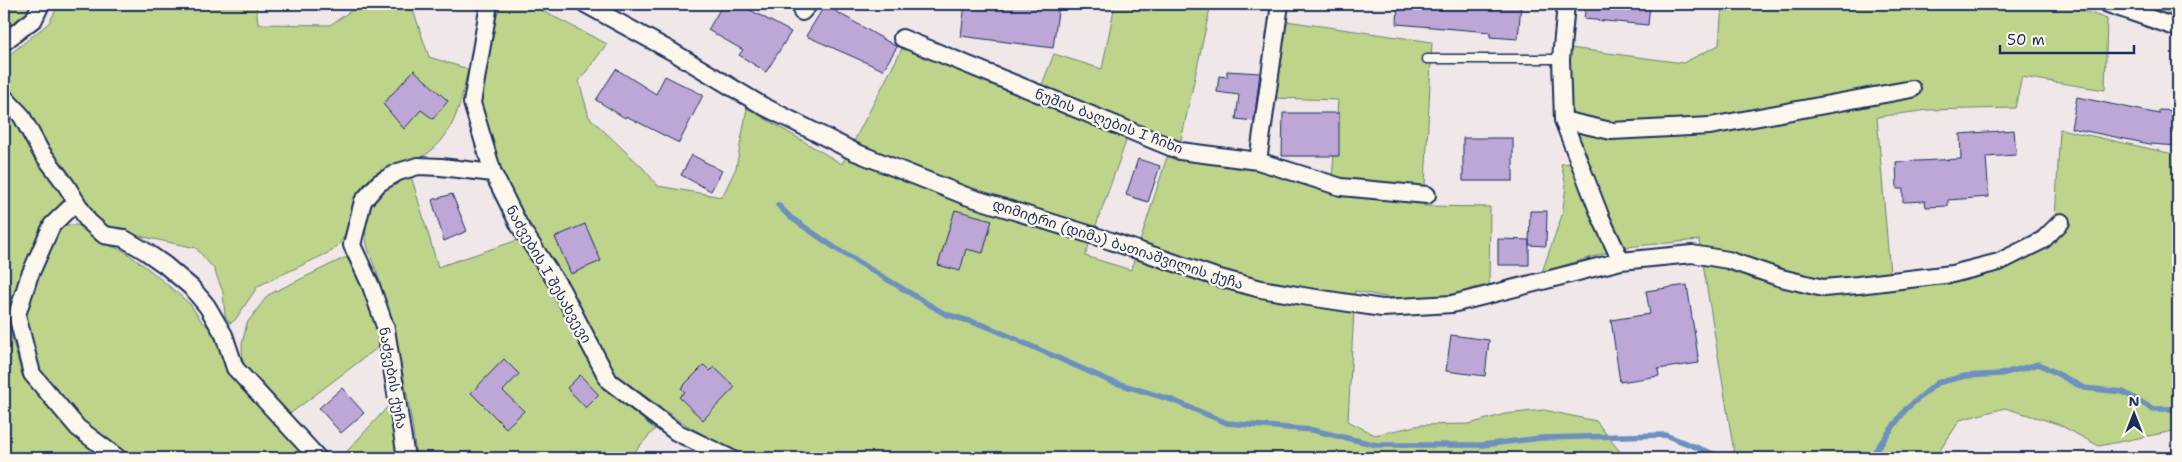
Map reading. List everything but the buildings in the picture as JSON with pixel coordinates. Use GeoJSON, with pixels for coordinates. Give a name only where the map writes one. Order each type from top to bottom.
{"type":"FeatureCollection","features":[{"type":"Feature","properties":{"kind":"street"},"geometry":{"type":"LineString","coordinates":[[4,42],[34,19],[41,4]]}},
{"type":"Feature","properties":{"kind":"street"},"geometry":{"type":"LineString","coordinates":[[489,4],[472,103],[493,173]]}},
{"type":"Feature","properties":{"kind":"street","name":"დიმიტრი (დიმა) ბათიაშვილის ქუჩა"},"geometry":{"type":"LineString","coordinates":[[585,4],[673,52],[763,106],[855,152],[966,196],[1111,241],[1216,278],[1261,289],[1382,308],[1452,304],[1621,261],[1692,254],[1728,260],[1781,278],[1823,288],[1952,274],[1999,262],[2043,240],[2061,222]]}},
{"type":"Feature","properties":{"kind":"street"},"geometry":{"type":"LineString","coordinates":[[1258,161],[1280,4]]}},
{"type":"Feature","properties":{"kind":"street"},"geometry":{"type":"LineString","coordinates":[[1566,4],[1561,59],[1563,120],[1601,218],[1621,261]]}},
{"type":"Feature","properties":{"kind":"street"},"geometry":{"type":"LineString","coordinates":[[2108,4],[2178,28]]}},
{"type":"Feature","properties":{"kind":"street","name":"ნუშის ბაღების I ჩიხი"},"geometry":{"type":"LineString","coordinates":[[902,38],[1180,151],[1258,161],[1341,187],[1427,194]]}},
{"type":"Feature","properties":{"kind":"street"},"geometry":{"type":"LineString","coordinates":[[1563,120],[1611,131],[1710,126],[1912,89]]}},
{"type":"Feature","properties":{"kind":"street"},"geometry":{"type":"LineString","coordinates":[[4,97],[21,115],[40,150],[88,222],[104,235],[123,238],[130,242],[165,265],[191,287],[208,306],[224,335],[236,368],[318,458]]}},
{"type":"Feature","properties":{"kind":"street","name":"ნაძვების ქუჩა"},"geometry":{"type":"LineString","coordinates":[[406,458],[386,329],[371,286],[352,246],[363,201],[379,183],[398,172],[418,166],[493,173]]}},
{"type":"Feature","properties":{"kind":"street","name":"ნაძვების I შესახვევი"},"geometry":{"type":"LineString","coordinates":[[493,173],[519,225],[561,289],[609,381],[676,432],[730,458]]}},
{"type":"Feature","properties":{"kind":"street"},"geometry":{"type":"LineString","coordinates":[[76,202],[52,225],[29,278],[17,315],[32,374],[78,428],[118,458]]}},
{"type":"Feature","properties":{"kind":"lane"},"geometry":{"type":"LineString","coordinates":[[1427,59],[1561,59]]}},
{"type":"Feature","properties":{"kind":"green space"},"geometry":{"type":"Polygon","coordinates":[[[4,4],[41,4],[4,42],[4,4]]]}},
{"type":"Feature","properties":{"kind":"green space"},"geometry":{"type":"Polygon","coordinates":[[[59,4],[256,4],[258,24],[330,25],[361,4],[411,4],[429,57],[468,69],[454,121],[440,142],[418,159],[382,170],[369,179],[353,203],[347,229],[339,244],[332,251],[258,286],[235,320],[230,323],[225,316],[223,292],[214,269],[196,248],[106,229],[99,224],[45,149],[30,113],[4,85],[4,59],[49,23],[59,4]]]}},
{"type":"Feature","properties":{"kind":"green space"},"geometry":{"type":"Polygon","coordinates":[[[499,4],[529,4],[607,44],[579,81],[589,117],[643,168],[658,186],[722,197],[736,168],[747,108],[842,164],[904,45],[1128,136],[1085,256],[1131,270],[1167,157],[1258,170],[1331,193],[1338,100],[1274,98],[1286,21],[1432,42],[1424,206],[1490,207],[1489,285],[1445,296],[1391,298],[1355,291],[1348,421],[1375,435],[1420,425],[1469,424],[1505,414],[1544,410],[1596,421],[1625,458],[749,458],[735,453],[680,421],[616,375],[567,282],[524,218],[501,171],[480,98],[499,4]]]}},
{"type":"Feature","properties":{"kind":"green space"},"geometry":{"type":"Polygon","coordinates":[[[1115,4],[1211,4],[1180,145],[1041,87],[1054,54],[1102,69],[1115,4]]]}},
{"type":"Feature","properties":{"kind":"green space"},"geometry":{"type":"Polygon","coordinates":[[[1722,4],[2064,4],[2107,19],[2105,90],[2022,77],[2015,108],[1928,110],[1877,117],[1890,274],[1953,268],[2000,256],[2055,220],[2060,129],[2178,155],[2178,430],[2099,446],[2058,424],[2005,408],[1960,420],[1935,458],[1718,458],[1734,452],[1699,240],[1625,247],[1542,272],[1562,215],[1566,186],[1561,164],[1584,162],[1570,116],[1570,48],[1683,63],[1719,45],[1722,4]]]}},
{"type":"Feature","properties":{"kind":"green space"},"geometry":{"type":"Polygon","coordinates":[[[2125,4],[2178,4],[2178,24],[2125,4]]]}},
{"type":"Feature","properties":{"kind":"green space"},"geometry":{"type":"Polygon","coordinates":[[[4,104],[69,200],[47,219],[5,313],[22,375],[70,431],[107,458],[4,458],[4,104]]]}},
{"type":"Feature","properties":{"kind":"green space"},"geometry":{"type":"Polygon","coordinates":[[[411,176],[438,267],[518,240],[555,291],[608,392],[655,429],[629,458],[416,458],[412,421],[401,366],[382,289],[368,250],[366,234],[368,216],[374,202],[390,186],[411,176]]]}},
{"type":"Feature","properties":{"kind":"green space"},"geometry":{"type":"Polygon","coordinates":[[[66,225],[78,225],[102,243],[124,251],[190,304],[202,322],[217,334],[309,458],[129,458],[85,425],[37,370],[23,316],[35,277],[57,234],[66,225]]]}},
{"type":"Feature","properties":{"kind":"green space"},"geometry":{"type":"Polygon","coordinates":[[[344,258],[353,258],[374,311],[381,345],[287,416],[243,369],[242,344],[247,323],[268,295],[344,258]]]}},
{"type":"Feature","properties":{"kind":"green space"},"geometry":{"type":"Polygon","coordinates":[[[392,402],[399,458],[341,458],[392,402]]]}},
{"type":"Feature","properties":{"kind":"waterway"},"geometry":{"type":"LineString","coordinates":[[778,205],[790,217],[838,250],[945,314],[986,326],[1110,381],[1172,400],[1227,423],[1312,430],[1377,445],[1482,445],[1541,438],[1665,435],[1724,458]]}},
{"type":"Feature","properties":{"kind":"waterway"},"geometry":{"type":"LineString","coordinates":[[1870,458],[1906,409],[1937,383],[1965,376],[2001,374],[2039,364],[2084,388],[2123,392],[2153,409],[2178,409]]}}]}
